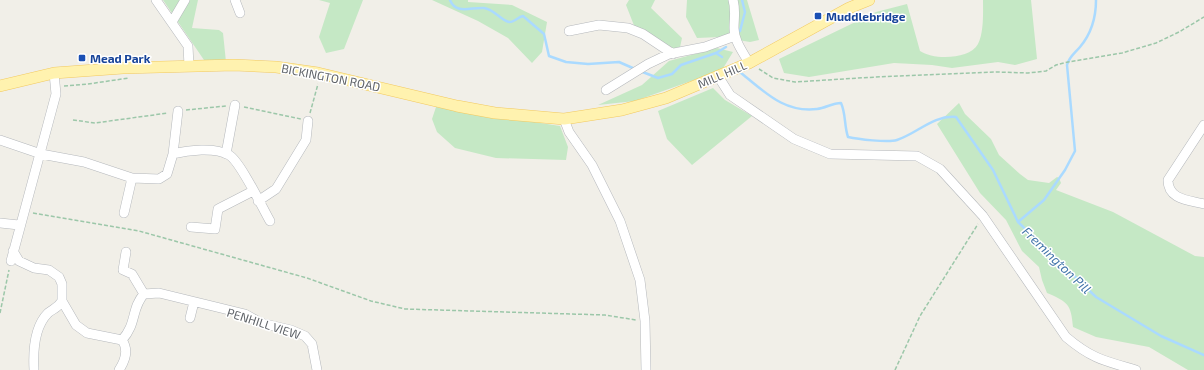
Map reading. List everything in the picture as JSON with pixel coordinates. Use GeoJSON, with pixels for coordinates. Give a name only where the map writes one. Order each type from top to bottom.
{"type":"FeatureCollection","features":[{"type":"Feature","properties":{"kind":"main road","name":"MILL HILL"},"geometry":{"type":"LineString","coordinates":[[564,119],[622,110],[659,100],[749,63],[850,8],[869,0]]}},
{"type":"Feature","properties":{"kind":"main road","name":"BICKINGTON ROAD"},"geometry":{"type":"LineString","coordinates":[[0,86],[54,74],[123,68],[189,66],[276,67],[318,73],[456,106],[495,113],[564,119]]}},
{"type":"Feature","properties":{"kind":"street"},"geometry":{"type":"LineString","coordinates":[[156,0],[188,46],[189,66]]}},
{"type":"Feature","properties":{"kind":"street"},"geometry":{"type":"LineString","coordinates":[[172,22],[185,0]]}},
{"type":"Feature","properties":{"kind":"street"},"geometry":{"type":"LineString","coordinates":[[235,0],[240,13]]}},
{"type":"Feature","properties":{"kind":"street"},"geometry":{"type":"LineString","coordinates":[[733,0],[736,12],[735,36],[749,63]]}},
{"type":"Feature","properties":{"kind":"street"},"geometry":{"type":"LineString","coordinates":[[569,30],[599,25],[628,28],[643,34],[673,54]]}},
{"type":"Feature","properties":{"kind":"street"},"geometry":{"type":"LineString","coordinates":[[606,90],[648,64],[673,54],[705,47],[735,36]]}},
{"type":"Feature","properties":{"kind":"street"},"geometry":{"type":"LineString","coordinates":[[10,261],[19,225],[41,154],[56,94],[54,74]]}},
{"type":"Feature","properties":{"kind":"street"},"geometry":{"type":"LineString","coordinates":[[718,76],[730,95],[794,139],[830,154],[917,156],[940,169],[983,216],[1066,337],[1081,350],[1098,359],[1136,370]]}},
{"type":"Feature","properties":{"kind":"street"},"geometry":{"type":"LineString","coordinates":[[226,154],[235,105]]}},
{"type":"Feature","properties":{"kind":"street"},"geometry":{"type":"LineString","coordinates":[[0,140],[41,154],[84,162],[132,178],[154,179],[163,177],[169,170],[174,154],[178,111]]}},
{"type":"Feature","properties":{"kind":"street"},"geometry":{"type":"LineString","coordinates":[[564,119],[569,132],[592,165],[620,221],[640,280],[644,321],[646,370]]}},
{"type":"Feature","properties":{"kind":"street"},"geometry":{"type":"LineString","coordinates":[[258,201],[276,189],[306,140],[308,121]]}},
{"type":"Feature","properties":{"kind":"street"},"geometry":{"type":"LineString","coordinates":[[1204,125],[1168,180],[1168,188],[1172,194],[1179,198],[1204,204]]}},
{"type":"Feature","properties":{"kind":"street"},"geometry":{"type":"LineString","coordinates":[[174,154],[190,150],[226,154],[235,160],[270,221]]}},
{"type":"Feature","properties":{"kind":"street"},"geometry":{"type":"LineString","coordinates":[[124,213],[132,178]]}},
{"type":"Feature","properties":{"kind":"street"},"geometry":{"type":"LineString","coordinates":[[191,227],[215,229],[218,209],[253,191]]}},
{"type":"Feature","properties":{"kind":"street"},"geometry":{"type":"LineString","coordinates":[[0,223],[19,225]]}},
{"type":"Feature","properties":{"kind":"street"},"geometry":{"type":"LineString","coordinates":[[13,251],[20,261],[34,268],[49,270],[59,277],[62,284],[62,301],[58,308],[48,313],[40,324],[35,343],[34,370]]}},
{"type":"Feature","properties":{"kind":"street"},"geometry":{"type":"LineString","coordinates":[[122,340],[130,331],[139,300],[144,294],[132,274],[123,270],[126,252]]}},
{"type":"Feature","properties":{"kind":"street","name":"PENHILL VIEW"},"geometry":{"type":"LineString","coordinates":[[144,294],[159,293],[244,314],[261,323],[291,330],[305,336],[312,344],[317,370]]}},
{"type":"Feature","properties":{"kind":"street"},"geometry":{"type":"LineString","coordinates":[[62,301],[76,325],[87,333],[122,340],[126,345],[125,362],[118,370]]}},
{"type":"Feature","properties":{"kind":"street"},"geometry":{"type":"LineString","coordinates":[[190,318],[194,302]]}},
{"type":"Feature","properties":{"kind":"path"},"geometry":{"type":"LineString","coordinates":[[749,63],[773,78],[795,82],[996,72],[1028,73],[1046,71],[1056,65],[1122,53],[1156,43],[1179,32],[1204,17]]}},
{"type":"Feature","properties":{"kind":"path"},"geometry":{"type":"LineString","coordinates":[[55,86],[88,84],[132,78]]}},
{"type":"Feature","properties":{"kind":"path"},"geometry":{"type":"LineString","coordinates":[[73,120],[95,123],[178,111],[235,105],[308,121],[318,84],[322,84]]}},
{"type":"Feature","properties":{"kind":"path"},"geometry":{"type":"LineString","coordinates":[[23,212],[139,231],[307,278],[371,301],[405,309],[605,315],[644,321]]}},
{"type":"Feature","properties":{"kind":"path"},"geometry":{"type":"LineString","coordinates":[[895,370],[920,316],[983,216]]}},
{"type":"Feature","properties":{"kind":"path"},"geometry":{"type":"LineString","coordinates":[[0,313],[10,261]]}},
{"type":"Feature","properties":{"kind":"green space"},"geometry":{"type":"Polygon","coordinates":[[[163,0],[198,0],[192,28],[219,30],[223,33],[226,62],[204,60],[163,0]]]}},
{"type":"Feature","properties":{"kind":"green space"},"geometry":{"type":"Polygon","coordinates":[[[319,0],[363,0],[344,49],[326,53],[319,37],[330,3],[319,0]]]}},
{"type":"Feature","properties":{"kind":"green space"},"geometry":{"type":"Polygon","coordinates":[[[432,0],[468,0],[468,2],[512,5],[547,22],[542,52],[532,63],[508,38],[478,21],[432,0]]]}},
{"type":"Feature","properties":{"kind":"green space"},"geometry":{"type":"Polygon","coordinates":[[[629,0],[655,0],[651,8],[682,38],[679,52],[635,28],[626,5],[629,0]]]}},
{"type":"Feature","properties":{"kind":"green space"},"geometry":{"type":"Polygon","coordinates":[[[687,0],[747,0],[759,40],[750,42],[720,37],[697,38],[686,17],[687,0]]]}},
{"type":"Feature","properties":{"kind":"green space"},"geometry":{"type":"Polygon","coordinates":[[[983,0],[1031,0],[1037,59],[1015,65],[998,62],[952,68],[932,65],[894,63],[809,77],[784,73],[779,59],[876,12],[907,4],[920,51],[933,56],[959,56],[967,53],[978,44],[982,28],[983,0]]]}},
{"type":"Feature","properties":{"kind":"green space"},"geometry":{"type":"Polygon","coordinates":[[[717,48],[733,52],[722,70],[635,101],[598,105],[642,85],[669,61],[717,48]]]}},
{"type":"Feature","properties":{"kind":"green space"},"geometry":{"type":"Polygon","coordinates":[[[713,88],[725,100],[752,116],[692,165],[667,139],[658,111],[713,88]]]}},
{"type":"Feature","properties":{"kind":"green space"},"geometry":{"type":"Polygon","coordinates":[[[959,103],[965,114],[991,139],[999,155],[1028,180],[1049,183],[1057,177],[1061,183],[1056,190],[1113,212],[1195,256],[1204,257],[1204,370],[1188,370],[1149,347],[1096,337],[1073,327],[1071,313],[1067,305],[1060,299],[1047,293],[1039,267],[1022,251],[1006,220],[980,193],[937,124],[959,103]]]}},
{"type":"Feature","properties":{"kind":"green space"},"geometry":{"type":"Polygon","coordinates":[[[436,107],[560,126],[568,147],[566,160],[496,158],[455,148],[437,132],[432,119],[436,107]]]}},
{"type":"Feature","properties":{"kind":"waterway"},"geometry":{"type":"LineString","coordinates":[[450,0],[453,5],[460,9],[488,9],[509,22],[523,16],[544,34],[549,56],[566,62],[588,64],[619,62],[635,69]]}},
{"type":"Feature","properties":{"kind":"waterway"},"geometry":{"type":"LineString","coordinates":[[740,31],[745,12],[742,0]]}},
{"type":"Feature","properties":{"kind":"waterway"},"geometry":{"type":"LineString","coordinates":[[1018,222],[1044,200],[1065,170],[1075,151],[1067,65],[1070,58],[1084,42],[1090,31],[1094,19],[1096,0]]}},
{"type":"Feature","properties":{"kind":"waterway"},"geometry":{"type":"LineString","coordinates":[[716,53],[726,47]]}},
{"type":"Feature","properties":{"kind":"waterway"},"geometry":{"type":"LineString","coordinates":[[640,71],[658,78],[672,74],[681,65],[716,53],[722,57]]}},
{"type":"Feature","properties":{"kind":"waterway","name":"Fremington Pill"},"geometry":{"type":"LineString","coordinates":[[741,73],[776,100],[795,108],[817,109],[841,103],[844,111],[848,137],[893,141],[905,137],[940,119],[956,117],[993,170],[1018,222],[1096,297],[1161,336],[1204,355]]}},
{"type":"Feature","properties":{"kind":"place","name":"Muddlebridge"},"geometry":{"type":"Point","coordinates":[818,16]}},
{"type":"Feature","properties":{"kind":"place","name":"Mead Park"},"geometry":{"type":"Point","coordinates":[82,58]}}]}
